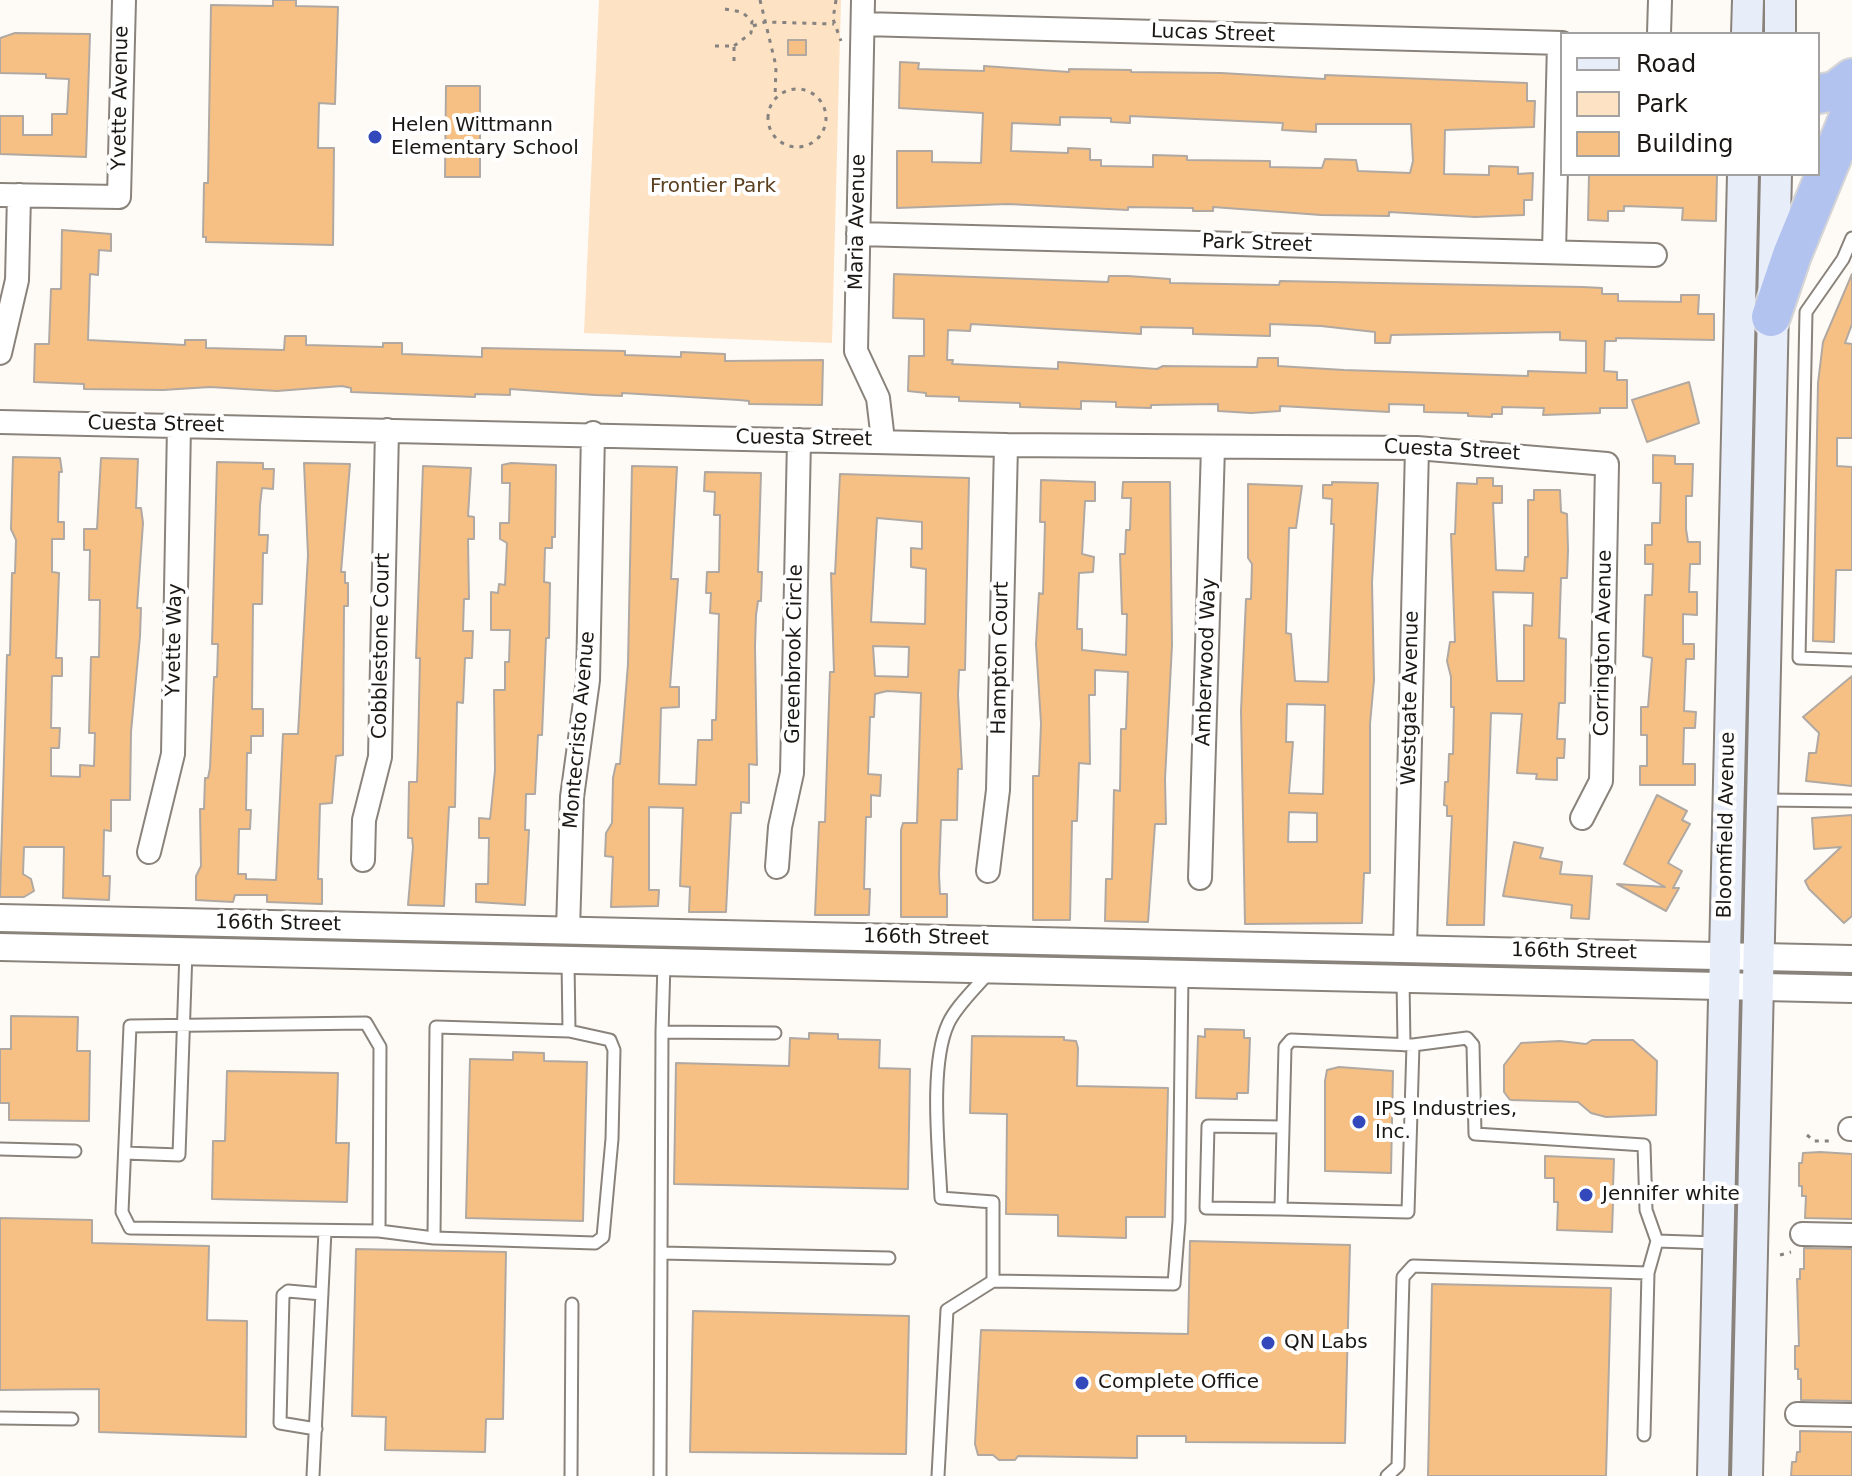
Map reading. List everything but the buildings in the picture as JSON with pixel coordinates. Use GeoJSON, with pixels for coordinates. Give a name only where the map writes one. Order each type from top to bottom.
{"type":"FeatureCollection","features":[{"type":"Feature","properties":{"kind":"highway"},"geometry":{"type":"LineString","coordinates":[[1820,94],[1835,91],[1852,78]]}},
{"type":"Feature","properties":{"kind":"highway"},"geometry":{"type":"LineString","coordinates":[[1771,317],[1792,255],[1852,109]]}},
{"type":"Feature","properties":{"kind":"main road"},"geometry":{"type":"LineString","coordinates":[[1747,32],[1748,0]]}},
{"type":"Feature","properties":{"kind":"main road"},"geometry":{"type":"LineString","coordinates":[[1780,0],[1780,32]]}},
{"type":"Feature","properties":{"kind":"main road","name":"Bloomfield Avenue"},"geometry":{"type":"LineString","coordinates":[[1713,1476],[1743,176]]}},
{"type":"Feature","properties":{"kind":"main road","name":"Bloomfield Avenue"},"geometry":{"type":"LineString","coordinates":[[1747,1476],[1776,176]]}},
{"type":"Feature","properties":{"kind":"street","name":"Yvette Avenue"},"geometry":{"type":"LineString","coordinates":[[10,195],[119,197],[124,0]]}},
{"type":"Feature","properties":{"kind":"street","name":"Maria Avenue"},"geometry":{"type":"LineString","coordinates":[[863,0],[856,351],[878,398],[883,440]]}},
{"type":"Feature","properties":{"kind":"street"},"geometry":{"type":"LineString","coordinates":[[1659,32],[1660,0]]}},
{"type":"Feature","properties":{"kind":"street","name":"Lucas Street"},"geometry":{"type":"LineString","coordinates":[[863,24],[1560,43]]}},
{"type":"Feature","properties":{"kind":"street"},"geometry":{"type":"LineString","coordinates":[[1554,252],[1560,73]]}},
{"type":"Feature","properties":{"kind":"street"},"geometry":{"type":"LineString","coordinates":[[0,353],[17,280],[10,195]]}},
{"type":"Feature","properties":{"kind":"street","name":"Park Street"},"geometry":{"type":"LineString","coordinates":[[858,234],[1655,255]]}},
{"type":"Feature","properties":{"kind":"street","name":"Cuesta Street"},"geometry":{"type":"LineString","coordinates":[[0,422],[593,433],[1006,445],[1417,448],[1607,464]]}},
{"type":"Feature","properties":{"kind":"street","name":"Yvette Way"},"geometry":{"type":"LineString","coordinates":[[149,852],[173,754],[179,426]]}},
{"type":"Feature","properties":{"kind":"street","name":"Cobblestone Court"},"geometry":{"type":"LineString","coordinates":[[363,860],[364,820],[380,757],[387,430]]}},
{"type":"Feature","properties":{"kind":"street","name":"Montecristo Avenue"},"geometry":{"type":"LineString","coordinates":[[568,930],[572,797],[588,680],[593,433]]}},
{"type":"Feature","properties":{"kind":"street","name":"Greenbrook Circle"},"geometry":{"type":"LineString","coordinates":[[777,867],[780,827],[792,773],[799,440]]}},
{"type":"Feature","properties":{"kind":"street","name":"Hampton Court"},"geometry":{"type":"LineString","coordinates":[[988,871],[998,790],[1006,445]]}},
{"type":"Feature","properties":{"kind":"street","name":"Amberwood Way"},"geometry":{"type":"LineString","coordinates":[[1200,878],[1213,447]]}},
{"type":"Feature","properties":{"kind":"street","name":"Westgate Avenue"},"geometry":{"type":"LineString","coordinates":[[1405,948],[1417,448]]}},
{"type":"Feature","properties":{"kind":"street","name":"Corrington Avenue"},"geometry":{"type":"LineString","coordinates":[[1582,818],[1601,781],[1607,464]]}},
{"type":"Feature","properties":{"kind":"street","name":"166th Street"},"geometry":{"type":"LineString","coordinates":[[0,918],[1405,948],[1758,971],[1852,959]]}},
{"type":"Feature","properties":{"kind":"street"},"geometry":{"type":"LineString","coordinates":[[568,930],[568,960]]}},
{"type":"Feature","properties":{"kind":"street","name":"166th Street"},"geometry":{"type":"LineString","coordinates":[[0,947],[1403,978],[1724,970]]}},
{"type":"Feature","properties":{"kind":"street"},"geometry":{"type":"LineString","coordinates":[[1403,978],[1405,948]]}},
{"type":"Feature","properties":{"kind":"street","name":"166th Street"},"geometry":{"type":"LineString","coordinates":[[1758,971],[1852,989]]}},
{"type":"Feature","properties":{"kind":"street"},"geometry":{"type":"LineString","coordinates":[[1802,1234],[1852,1235]]}},
{"type":"Feature","properties":{"kind":"street"},"geometry":{"type":"LineString","coordinates":[[1797,1414],[1852,1415]]}},
{"type":"Feature","properties":{"kind":"lane"},"geometry":{"type":"LineString","coordinates":[[1852,238],[1843,259],[1806,312],[1799,658],[1852,660]]}},
{"type":"Feature","properties":{"kind":"lane"},"geometry":{"type":"LineString","coordinates":[[1762,800],[1852,801]]}},
{"type":"Feature","properties":{"kind":"lane"},"geometry":{"type":"LineString","coordinates":[[125,1153],[179,1155],[186,951]]}},
{"type":"Feature","properties":{"kind":"lane"},"geometry":{"type":"LineString","coordinates":[[568,960],[569,1031]]}},
{"type":"Feature","properties":{"kind":"lane"},"geometry":{"type":"LineString","coordinates":[[660,1476],[664,962]]}},
{"type":"Feature","properties":{"kind":"lane"},"geometry":{"type":"LineString","coordinates":[[992,969],[948,1024],[937,1089],[941,1198],[993,1202],[993,1281]]}},
{"type":"Feature","properties":{"kind":"lane"},"geometry":{"type":"LineString","coordinates":[[938,1476],[947,1310],[993,1281],[1174,1284],[1179,1221],[1182,973]]}},
{"type":"Feature","properties":{"kind":"lane"},"geometry":{"type":"LineString","coordinates":[[1283,1127],[1208,1126],[1206,1208],[1408,1212],[1408,1045],[1403,978]]}},
{"type":"Feature","properties":{"kind":"lane"},"geometry":{"type":"LineString","coordinates":[[379,1231],[380,1047],[366,1023],[130,1026],[122,1212],[130,1228],[379,1231],[434,1238],[595,1243],[603,1237],[611,1154],[614,1050],[610,1040],[569,1031],[436,1027],[434,1238]]}},
{"type":"Feature","properties":{"kind":"lane"},"geometry":{"type":"LineString","coordinates":[[662,1032],[775,1033]]}},
{"type":"Feature","properties":{"kind":"lane"},"geometry":{"type":"LineString","coordinates":[[1281,1209],[1285,1047],[1291,1040],[1408,1045],[1467,1038],[1473,1045],[1475,1134],[1644,1145],[1646,1210],[1657,1241],[1648,1273],[1644,1435]]}},
{"type":"Feature","properties":{"kind":"lane"},"geometry":{"type":"LineString","coordinates":[[0,1149],[75,1151]]}},
{"type":"Feature","properties":{"kind":"lane"},"geometry":{"type":"LineString","coordinates":[[313,1476],[325,1231]]}},
{"type":"Feature","properties":{"kind":"lane"},"geometry":{"type":"LineString","coordinates":[[1657,1241],[1718,1243]]}},
{"type":"Feature","properties":{"kind":"lane"},"geometry":{"type":"LineString","coordinates":[[661,1253],[889,1258]]}},
{"type":"Feature","properties":{"kind":"lane"},"geometry":{"type":"LineString","coordinates":[[1387,1476],[1398,1466],[1403,1277],[1413,1266],[1648,1273]]}},
{"type":"Feature","properties":{"kind":"lane"},"geometry":{"type":"LineString","coordinates":[[316,1429],[280,1423],[280,1325],[283,1295],[288,1291],[322,1294]]}},
{"type":"Feature","properties":{"kind":"lane"},"geometry":{"type":"LineString","coordinates":[[571,1476],[572,1304]]}},
{"type":"Feature","properties":{"kind":"lane"},"geometry":{"type":"LineString","coordinates":[[0,1418],[72,1419]]}},
{"type":"Feature","properties":{"kind":"path"},"geometry":{"type":"LineString","coordinates":[[760,0],[776,66],[775,99],[768,117],[771,130],[779,140],[798,146],[817,138],[826,119],[823,105],[814,95],[794,89],[775,99]]}},
{"type":"Feature","properties":{"kind":"path"},"geometry":{"type":"LineString","coordinates":[[836,0],[834,24],[844,48]]}},
{"type":"Feature","properties":{"kind":"path"},"geometry":{"type":"LineString","coordinates":[[725,9],[742,12],[753,26]]}},
{"type":"Feature","properties":{"kind":"path"},"geometry":{"type":"LineString","coordinates":[[753,26],[765,22],[834,24]]}},
{"type":"Feature","properties":{"kind":"path"},"geometry":{"type":"LineString","coordinates":[[715,46],[734,46],[751,33],[753,26]]}},
{"type":"Feature","properties":{"kind":"path"},"geometry":{"type":"LineString","coordinates":[[734,46],[734,67]]}},
{"type":"Feature","properties":{"kind":"path"},"geometry":{"type":"LineString","coordinates":[[1807,1135],[1826,1143],[1851,1129]]}},
{"type":"Feature","properties":{"kind":"green space","name":"Frontier Park"},"geometry":{"type":"Polygon","coordinates":[[[599,0],[841,0],[832,343],[584,333],[599,0]]]}},
{"type":"Feature","properties":{"kind":"place","name":"Helen Wittmann Elementary School"},"geometry":{"type":"Point","coordinates":[375,137]}},
{"type":"Feature","properties":{"kind":"place","name":"IPS Industries, Inc."},"geometry":{"type":"Point","coordinates":[1359,1122]}},
{"type":"Feature","properties":{"kind":"place","name":"Jennifer white"},"geometry":{"type":"Point","coordinates":[1586,1195]}},
{"type":"Feature","properties":{"kind":"place","name":"QN Labs"},"geometry":{"type":"Point","coordinates":[1268,1343]}},
{"type":"Feature","properties":{"kind":"place","name":"Complete Office"},"geometry":{"type":"Point","coordinates":[1082,1383]}}]}
